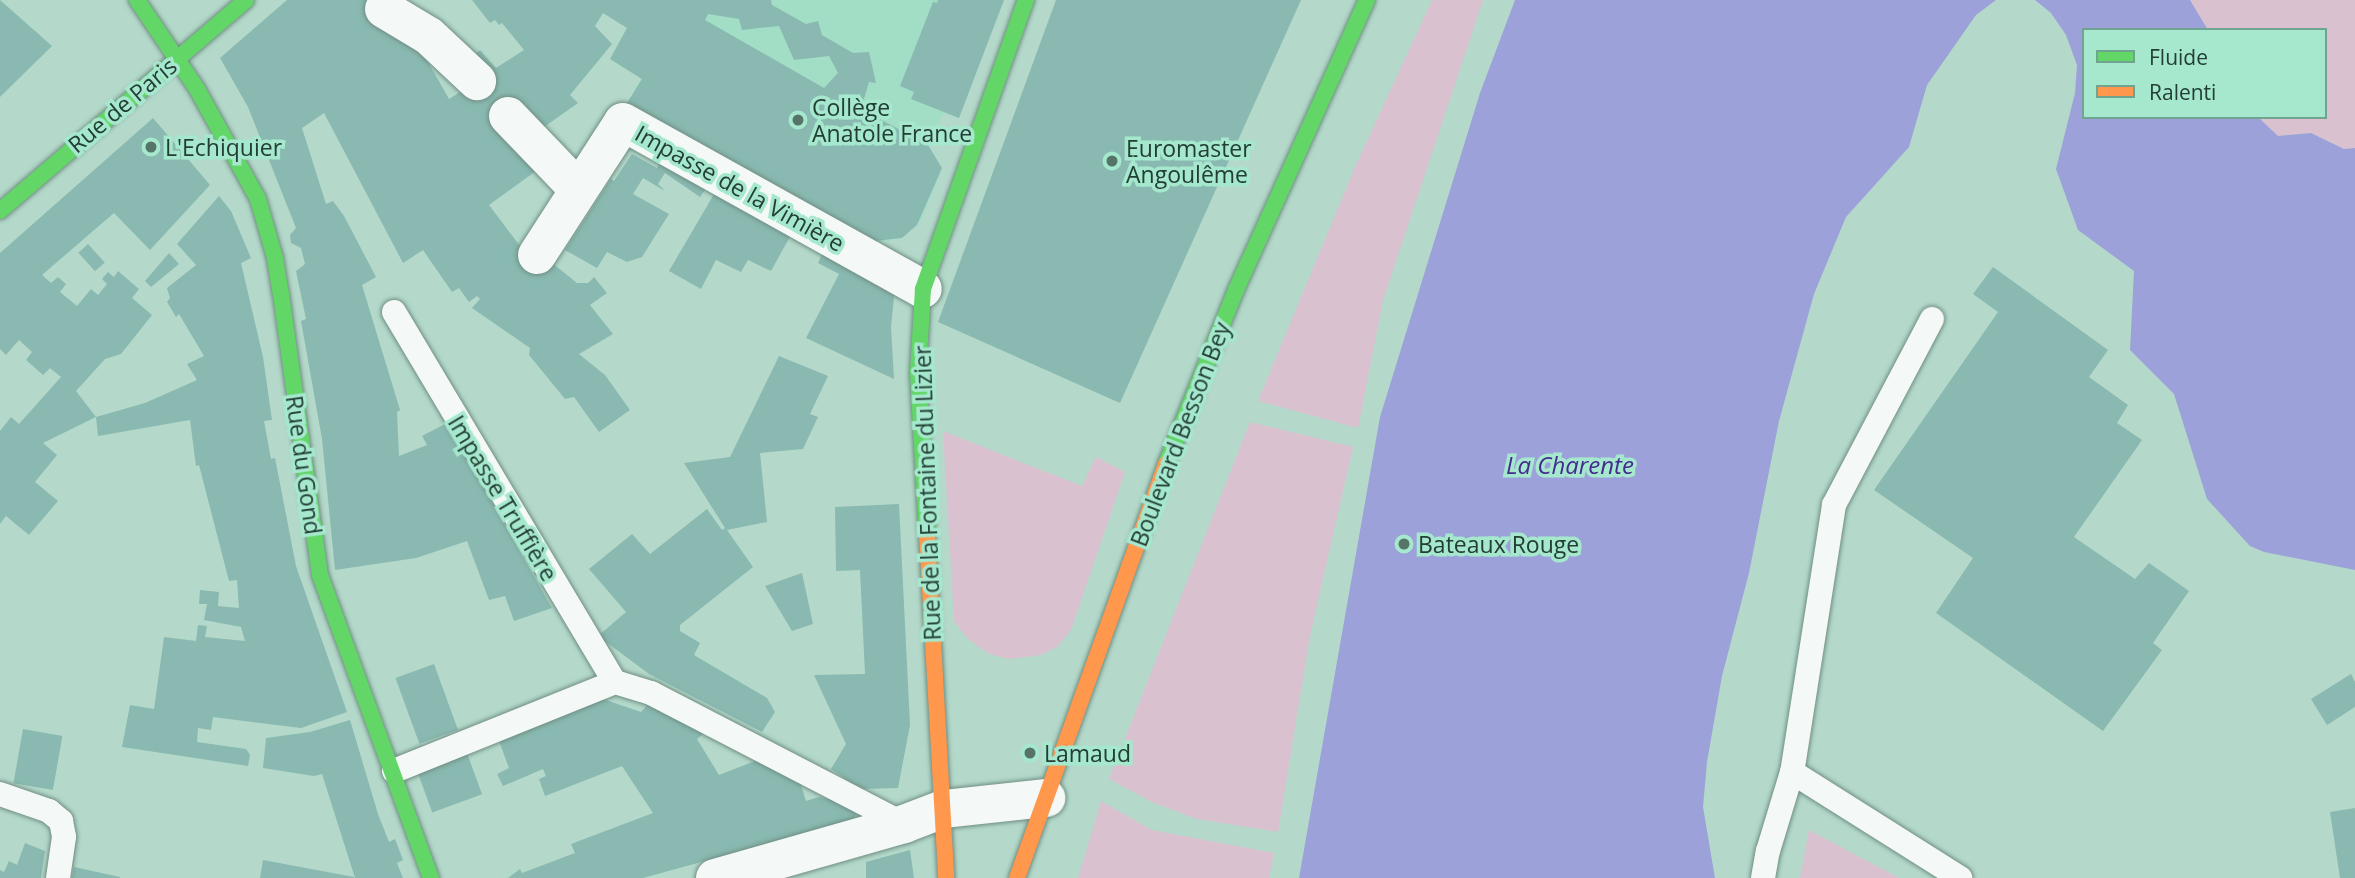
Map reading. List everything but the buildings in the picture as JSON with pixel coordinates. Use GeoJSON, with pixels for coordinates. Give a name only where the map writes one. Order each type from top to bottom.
{"type":"FeatureCollection","features":[{"type":"Feature","properties":{"kind":"street","name":"Rue du Gond"},"geometry":{"type":"LineString","coordinates":[[137,0],[177,59],[258,198],[279,282],[320,575],[431,878]]}},
{"type":"Feature","properties":{"kind":"street","name":"Rue de Paris"},"geometry":{"type":"LineString","coordinates":[[0,211],[114,110],[246,0]]}},
{"type":"Feature","properties":{"kind":"street","name":"Rue de la Fontaine du Lizier"},"geometry":{"type":"LineString","coordinates":[[946,878],[918,373],[923,289],[1026,0]]}},
{"type":"Feature","properties":{"kind":"street","name":"Boulevard Besson Bey"},"geometry":{"type":"LineString","coordinates":[[1017,878],[1156,493],[1236,289],[1367,0]]}},
{"type":"Feature","properties":{"kind":"street"},"geometry":{"type":"LineString","coordinates":[[384,9],[429,36],[477,81]]}},
{"type":"Feature","properties":{"kind":"street"},"geometry":{"type":"LineString","coordinates":[[508,116],[578,189]]}},
{"type":"Feature","properties":{"kind":"street","name":"Impasse de la Vimière"},"geometry":{"type":"LineString","coordinates":[[537,255],[623,122],[923,289]]}},
{"type":"Feature","properties":{"kind":"street"},"geometry":{"type":"LineString","coordinates":[[715,878],[904,824],[943,809],[1046,798]]}},
{"type":"Feature","properties":{"kind":"lane","name":"Impasse Truffière"},"geometry":{"type":"LineString","coordinates":[[394,312],[484,467],[615,682]]}},
{"type":"Feature","properties":{"kind":"lane"},"geometry":{"type":"LineString","coordinates":[[1763,878],[1768,851],[1792,772],[1834,505],[1932,319]]}},
{"type":"Feature","properties":{"kind":"lane"},"geometry":{"type":"LineString","coordinates":[[394,771],[615,682],[651,693],[904,824]]}},
{"type":"Feature","properties":{"kind":"lane"},"geometry":{"type":"LineString","coordinates":[[1792,772],[1960,878]]}},
{"type":"Feature","properties":{"kind":"lane"},"geometry":{"type":"LineString","coordinates":[[0,794],[49,811],[61,821],[64,837],[58,878]]}},
{"type":"Feature","properties":{"kind":"shaded area","name":"Collège Anatole France"},"geometry":{"type":"Polygon","coordinates":[[[567,0],[1004,0],[959,118],[944,113],[928,144],[942,168],[922,219],[906,235],[885,242],[874,241],[773,189],[627,103],[641,79],[610,59],[627,28],[603,13],[595,26],[567,0]]]}},
{"type":"Feature","properties":{"kind":"shaded area"},"geometry":{"type":"Polygon","coordinates":[[[1432,0],[1483,0],[1383,300],[1358,428],[1258,401],[1355,167],[1432,0]]]}},
{"type":"Feature","properties":{"kind":"shaded area"},"geometry":{"type":"Polygon","coordinates":[[[2190,0],[2355,0],[2355,148],[2344,149],[2311,133],[2278,136],[2260,119],[2327,119],[2327,28],[2207,28],[2190,0]]]}},
{"type":"Feature","properties":{"kind":"shaded area"},"geometry":{"type":"Polygon","coordinates":[[[1250,422],[1353,447],[1310,636],[1278,832],[1197,819],[1154,803],[1109,779],[1250,422]]]}},
{"type":"Feature","properties":{"kind":"shaded area"},"geometry":{"type":"Polygon","coordinates":[[[943,431],[1082,486],[1096,457],[1125,472],[1071,630],[1057,647],[1041,655],[1009,659],[989,654],[968,639],[954,621],[943,431]]]}},
{"type":"Feature","properties":{"kind":"shaded area"},"geometry":{"type":"Polygon","coordinates":[[[1101,801],[1152,830],[1274,853],[1269,878],[1078,878],[1101,801]]]}},
{"type":"Feature","properties":{"kind":"shaded area"},"geometry":{"type":"Polygon","coordinates":[[[1809,830],[1899,878],[1800,878],[1809,830]]]}},
{"type":"Feature","properties":{"kind":"water","name":"La Charente"},"geometry":{"type":"Polygon","coordinates":[[[1515,0],[1996,0],[1976,15],[1927,85],[1909,147],[1846,217],[1814,294],[1779,421],[1749,573],[1722,676],[1707,762],[1703,807],[1715,878],[1299,878],[1380,417],[1480,93],[1515,0]]]}},
{"type":"Feature","properties":{"kind":"water"},"geometry":{"type":"Polygon","coordinates":[[[2035,0],[2190,0],[2207,28],[2082,28],[2082,119],[2260,119],[2278,136],[2311,133],[2344,149],[2355,148],[2355,570],[2264,552],[2250,546],[2207,499],[2174,394],[2130,350],[2134,271],[2078,230],[2056,169],[2075,93],[2077,65],[2066,35],[2051,13],[2035,0]]]}},
{"type":"Feature","properties":{"kind":"traffic: fast"},"geometry":{"type":"LineString","coordinates":[[137,0],[197,89],[258,199],[275,258],[281,294],[320,575],[431,878]]}},
{"type":"Feature","properties":{"kind":"traffic: fast"},"geometry":{"type":"LineString","coordinates":[[0,211],[246,0]]}},
{"type":"Feature","properties":{"kind":"traffic: fast"},"geometry":{"type":"LineString","coordinates":[[927,534],[918,373],[923,289],[1026,0]]}},
{"type":"Feature","properties":{"kind":"traffic: fast"},"geometry":{"type":"LineString","coordinates":[[1166,464],[1236,290],[1367,0]]}},
{"type":"Feature","properties":{"kind":"traffic: slow"},"geometry":{"type":"LineString","coordinates":[[1017,878],[1166,464]]}},
{"type":"Feature","properties":{"kind":"traffic: slow"},"geometry":{"type":"LineString","coordinates":[[927,534],[946,878]]}},
{"type":"Feature","properties":{"kind":"place","name":"Collège Anatole France"},"geometry":{"type":"Point","coordinates":[798,120]}},
{"type":"Feature","properties":{"kind":"place","name":"L'Echiquier"},"geometry":{"type":"Point","coordinates":[151,147]}},
{"type":"Feature","properties":{"kind":"place","name":"Euromaster Angoulême"},"geometry":{"type":"Point","coordinates":[1112,161]}},
{"type":"Feature","properties":{"kind":"place","name":"Bateaux Rouge"},"geometry":{"type":"Point","coordinates":[1404,544]}},
{"type":"Feature","properties":{"kind":"place","name":"Lamaud"},"geometry":{"type":"Point","coordinates":[1030,753]}}]}
